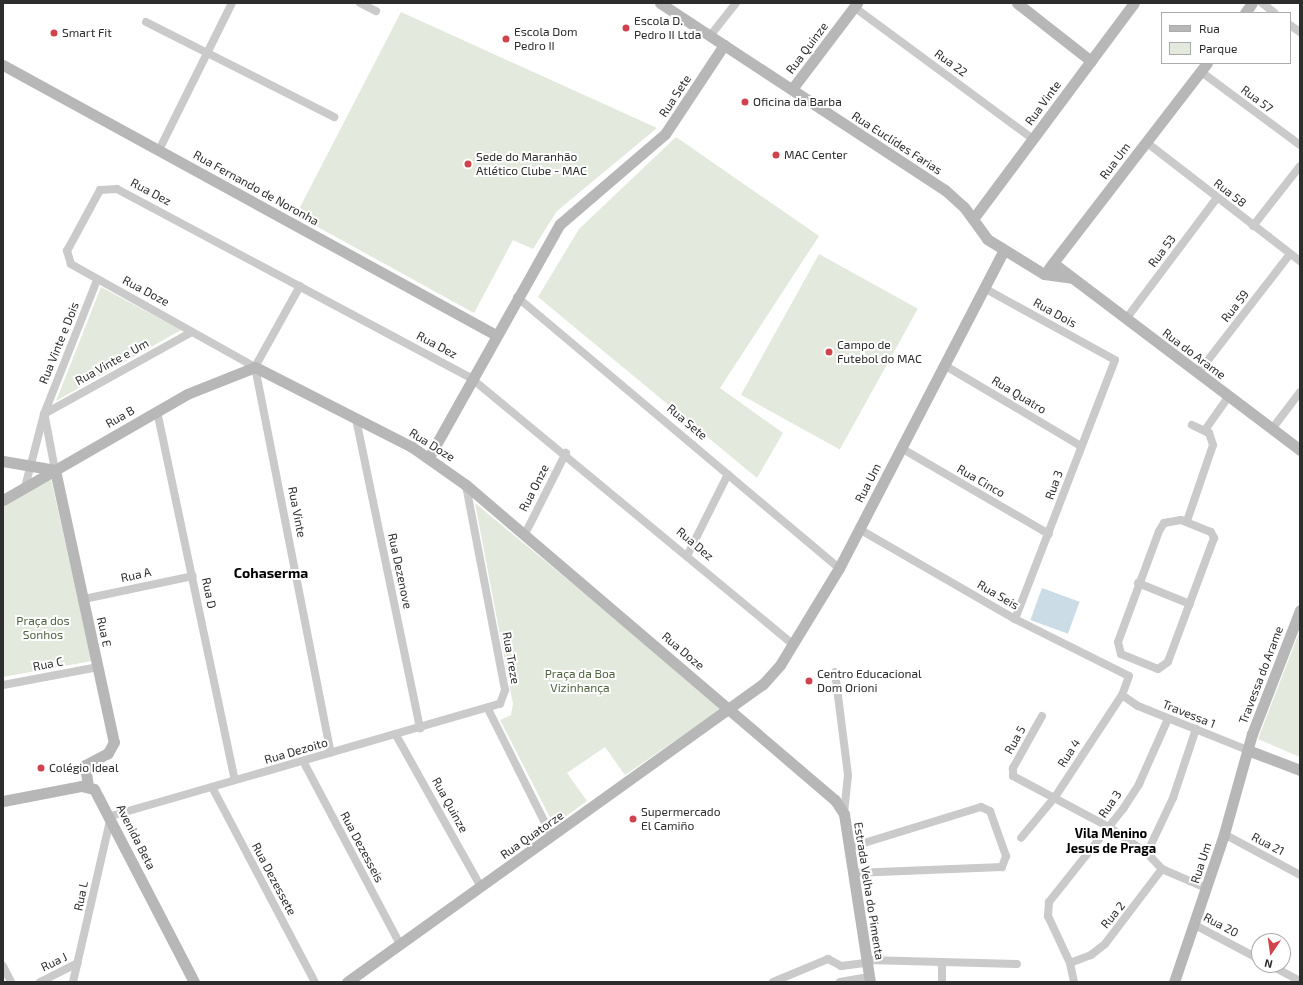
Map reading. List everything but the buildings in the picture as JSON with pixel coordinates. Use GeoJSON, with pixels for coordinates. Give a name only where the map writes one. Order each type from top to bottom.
{"type":"FeatureCollection","features":[{"type":"Feature","properties":{"kind":"street"},"geometry":{"type":"LineString","coordinates":[[159,150],[232,3]]}},
{"type":"Feature","properties":{"kind":"street"},"geometry":{"type":"LineString","coordinates":[[360,3],[376,11]]}},
{"type":"Feature","properties":{"kind":"street","name":"Rua Euclídes Farias"},"geometry":{"type":"LineString","coordinates":[[660,3],[945,190],[973,219],[983,236],[1044,274],[1072,278]]}},
{"type":"Feature","properties":{"kind":"street"},"geometry":{"type":"LineString","coordinates":[[710,36],[736,3]]}},
{"type":"Feature","properties":{"kind":"street"},"geometry":{"type":"LineString","coordinates":[[1018,3],[1091,61]]}},
{"type":"Feature","properties":{"kind":"street","name":"Rua Vinte"},"geometry":{"type":"LineString","coordinates":[[973,219],[1134,3]]}},
{"type":"Feature","properties":{"kind":"street"},"geometry":{"type":"LineString","coordinates":[[1246,12],[1252,3]]}},
{"type":"Feature","properties":{"kind":"street"},"geometry":{"type":"LineString","coordinates":[[1262,3],[1274,12]]}},
{"type":"Feature","properties":{"kind":"street","name":"Rua Quinze"},"geometry":{"type":"LineString","coordinates":[[792,90],[856,5]]}},
{"type":"Feature","properties":{"kind":"street","name":"Rua 22"},"geometry":{"type":"LineString","coordinates":[[856,5],[1033,139]]}},
{"type":"Feature","properties":{"kind":"street"},"geometry":{"type":"LineString","coordinates":[[146,22],[334,117]]}},
{"type":"Feature","properties":{"kind":"street"},"geometry":{"type":"LineString","coordinates":[[1291,26],[1300,32]]}},
{"type":"Feature","properties":{"kind":"street","name":"Rua Sete"},"geometry":{"type":"LineString","coordinates":[[429,457],[471,378],[517,297],[566,217],[665,134],[724,45]]}},
{"type":"Feature","properties":{"kind":"street","name":"Rua Fernando de Noronha"},"geometry":{"type":"LineString","coordinates":[[3,65],[496,335]]}},
{"type":"Feature","properties":{"kind":"street","name":"Rua Um"},"geometry":{"type":"LineString","coordinates":[[1044,274],[1203,67]]}},
{"type":"Feature","properties":{"kind":"street","name":"Rua 57"},"geometry":{"type":"LineString","coordinates":[[1203,67],[1300,145]]}},
{"type":"Feature","properties":{"kind":"street","name":"Rua 58"},"geometry":{"type":"LineString","coordinates":[[1146,142],[1300,261]]}},
{"type":"Feature","properties":{"kind":"street"},"geometry":{"type":"LineString","coordinates":[[1254,226],[1300,166]]}},
{"type":"Feature","properties":{"kind":"street","name":"Rua Dez"},"geometry":{"type":"LineString","coordinates":[[75,267],[67,251],[97,193],[108,187],[300,286],[471,378],[566,453],[688,554],[792,644]]}},
{"type":"Feature","properties":{"kind":"street","name":"Rua 53"},"geometry":{"type":"LineString","coordinates":[[1126,319],[1217,198]]}},
{"type":"Feature","properties":{"kind":"street","name":"Rua Um"},"geometry":{"type":"LineString","coordinates":[[731,709],[764,684],[792,644],[839,568],[1004,250]]}},
{"type":"Feature","properties":{"kind":"street","name":"Rua 59"},"geometry":{"type":"LineString","coordinates":[[1198,373],[1290,254]]}},
{"type":"Feature","properties":{"kind":"street","name":"Rua do Arame"},"geometry":{"type":"LineString","coordinates":[[1053,263],[1300,450]]}},
{"type":"Feature","properties":{"kind":"street","name":"Rua Doze"},"geometry":{"type":"LineString","coordinates":[[75,267],[255,367],[429,457],[466,485],[525,534],[731,709]]}},
{"type":"Feature","properties":{"kind":"street","name":"Rua Vinte e Dois"},"geometry":{"type":"LineString","coordinates":[[25,487],[44,414],[97,280]]}},
{"type":"Feature","properties":{"kind":"street"},"geometry":{"type":"LineString","coordinates":[[255,367],[300,286]]}},
{"type":"Feature","properties":{"kind":"street","name":"Rua Dois"},"geometry":{"type":"LineString","coordinates":[[984,288],[1115,360]]}},
{"type":"Feature","properties":{"kind":"street","name":"Rua Sete"},"geometry":{"type":"LineString","coordinates":[[517,297],[839,568]]}},
{"type":"Feature","properties":{"kind":"street","name":"Rua Vinte e Um"},"geometry":{"type":"LineString","coordinates":[[44,414],[192,332]]}},
{"type":"Feature","properties":{"kind":"street","name":"Rua 3"},"geometry":{"type":"LineString","coordinates":[[1015,619],[1115,360]]}},
{"type":"Feature","properties":{"kind":"street","name":"Rua Quatro"},"geometry":{"type":"LineString","coordinates":[[944,365],[1081,446]]}},
{"type":"Feature","properties":{"kind":"street","name":"Rua Vinte"},"geometry":{"type":"LineString","coordinates":[[255,367],[331,754]]}},
{"type":"Feature","properties":{"kind":"street","name":"Rua B"},"geometry":{"type":"LineString","coordinates":[[3,500],[157,411],[211,382],[255,367]]}},
{"type":"Feature","properties":{"kind":"street"},"geometry":{"type":"LineString","coordinates":[[1272,429],[1300,392]]}},
{"type":"Feature","properties":{"kind":"street"},"geometry":{"type":"LineString","coordinates":[[1205,430],[1229,396]]}},
{"type":"Feature","properties":{"kind":"street","name":"Rua D"},"geometry":{"type":"LineString","coordinates":[[157,411],[235,780]]}},
{"type":"Feature","properties":{"kind":"street"},"geometry":{"type":"LineString","coordinates":[[3,461],[29,468],[55,470],[44,414]]}},
{"type":"Feature","properties":{"kind":"street","name":"Rua Dezenove"},"geometry":{"type":"LineString","coordinates":[[356,419],[420,728]]}},
{"type":"Feature","properties":{"kind":"street"},"geometry":{"type":"LineString","coordinates":[[1187,521],[1213,445],[1205,430],[1192,425]]}},
{"type":"Feature","properties":{"kind":"street","name":"Rua Cinco"},"geometry":{"type":"LineString","coordinates":[[901,448],[1049,534]]}},
{"type":"Feature","properties":{"kind":"street","name":"Rua Onze"},"geometry":{"type":"LineString","coordinates":[[525,534],[566,453]]}},
{"type":"Feature","properties":{"kind":"street","name":"Rua E"},"geometry":{"type":"LineString","coordinates":[[55,470],[84,599],[113,746],[108,753],[86,763],[88,786]]}},
{"type":"Feature","properties":{"kind":"street"},"geometry":{"type":"LineString","coordinates":[[688,554],[728,474]]}},
{"type":"Feature","properties":{"kind":"street","name":"Rua Treze"},"geometry":{"type":"LineString","coordinates":[[466,485],[505,690],[500,704],[488,710]]}},
{"type":"Feature","properties":{"kind":"street"},"geometry":{"type":"LineString","coordinates":[[1169,521],[1187,521],[1211,532],[1214,538],[1165,667],[1158,669],[1121,654],[1118,642],[1138,583],[1161,527],[1169,521]]}},
{"type":"Feature","properties":{"kind":"street","name":"Rua Seis"},"geometry":{"type":"LineString","coordinates":[[859,529],[1015,619],[1130,676]]}},
{"type":"Feature","properties":{"kind":"street","name":"Rua A"},"geometry":{"type":"LineString","coordinates":[[84,599],[193,576]]}},
{"type":"Feature","properties":{"kind":"street"},"geometry":{"type":"LineString","coordinates":[[1138,583],[1190,604]]}},
{"type":"Feature","properties":{"kind":"street","name":"Travessa do Arame"},"geometry":{"type":"LineString","coordinates":[[1250,751],[1252,734],[1300,610]]}},
{"type":"Feature","properties":{"kind":"street","name":"Rua C"},"geometry":{"type":"LineString","coordinates":[[3,685],[98,667]]}},
{"type":"Feature","properties":{"kind":"street"},"geometry":{"type":"LineString","coordinates":[[835,672],[848,775],[844,814]]}},
{"type":"Feature","properties":{"kind":"street","name":"Rua 4"},"geometry":{"type":"LineString","coordinates":[[1021,838],[1055,797],[1122,695],[1130,676]]}},
{"type":"Feature","properties":{"kind":"street","name":"Travessa 1"},"geometry":{"type":"LineString","coordinates":[[1122,695],[1168,719],[1250,751]]}},
{"type":"Feature","properties":{"kind":"street","name":"Estrada Velha do Pimenta"},"geometry":{"type":"LineString","coordinates":[[731,709],[829,794],[844,814],[851,847],[869,980]]}},
{"type":"Feature","properties":{"kind":"street","name":"Rua Quatorze"},"geometry":{"type":"LineString","coordinates":[[347,982],[731,709]]}},
{"type":"Feature","properties":{"kind":"street"},"geometry":{"type":"LineString","coordinates":[[488,710],[552,837]]}},
{"type":"Feature","properties":{"kind":"street","name":"Rua Dezoito"},"geometry":{"type":"LineString","coordinates":[[111,816],[488,710]]}},
{"type":"Feature","properties":{"kind":"street","name":"Rua 5"},"geometry":{"type":"LineString","coordinates":[[1042,716],[1013,768],[1013,776],[1055,797]]}},
{"type":"Feature","properties":{"kind":"street","name":"Rua 3"},"geometry":{"type":"LineString","coordinates":[[1074,982],[1070,963],[1048,916],[1050,902],[1109,827],[1139,784],[1168,719]]}},
{"type":"Feature","properties":{"kind":"street"},"geometry":{"type":"LineString","coordinates":[[1147,853],[1173,798],[1196,729]]}},
{"type":"Feature","properties":{"kind":"street","name":"Rua Quinze"},"geometry":{"type":"LineString","coordinates":[[396,735],[481,887]]}},
{"type":"Feature","properties":{"kind":"street"},"geometry":{"type":"LineString","coordinates":[[1250,751],[1300,770]]}},
{"type":"Feature","properties":{"kind":"street","name":"Rua Um"},"geometry":{"type":"LineString","coordinates":[[1174,982],[1224,834],[1250,751]]}},
{"type":"Feature","properties":{"kind":"street","name":"Rua Dezesseis"},"geometry":{"type":"LineString","coordinates":[[303,761],[400,944]]}},
{"type":"Feature","properties":{"kind":"street"},"geometry":{"type":"LineString","coordinates":[[3,801],[88,786]]}},
{"type":"Feature","properties":{"kind":"street","name":"Avenida Beta"},"geometry":{"type":"LineString","coordinates":[[88,786],[98,792],[111,816],[194,982]]}},
{"type":"Feature","properties":{"kind":"street","name":"Rua Dezessete"},"geometry":{"type":"LineString","coordinates":[[212,787],[315,982]]}},
{"type":"Feature","properties":{"kind":"street"},"geometry":{"type":"LineString","coordinates":[[1055,797],[1109,827],[1147,853],[1162,869],[1206,888]]}},
{"type":"Feature","properties":{"kind":"street"},"geometry":{"type":"LineString","coordinates":[[851,847],[981,807],[990,811],[1006,856],[1002,867],[854,873]]}},
{"type":"Feature","properties":{"kind":"street","name":"Rua L"},"geometry":{"type":"LineString","coordinates":[[73,982],[111,816]]}},
{"type":"Feature","properties":{"kind":"street","name":"Rua 21"},"geometry":{"type":"LineString","coordinates":[[1224,834],[1300,875]]}},
{"type":"Feature","properties":{"kind":"street","name":"Rua 2"},"geometry":{"type":"LineString","coordinates":[[1070,963],[1091,955],[1105,944],[1162,869]]}},
{"type":"Feature","properties":{"kind":"street","name":"Rua 20"},"geometry":{"type":"LineString","coordinates":[[1194,924],[1251,955]]}},
{"type":"Feature","properties":{"kind":"street"},"geometry":{"type":"LineString","coordinates":[[773,982],[828,959],[841,966],[867,961],[1017,964]]}},
{"type":"Feature","properties":{"kind":"street"},"geometry":{"type":"LineString","coordinates":[[942,962],[942,982]]}},
{"type":"Feature","properties":{"kind":"street","name":"Rua J"},"geometry":{"type":"LineString","coordinates":[[40,982],[78,963]]}},
{"type":"Feature","properties":{"kind":"street"},"geometry":{"type":"LineString","coordinates":[[3,966],[11,982]]}},
{"type":"Feature","properties":{"kind":"street"},"geometry":{"type":"LineString","coordinates":[[1285,973],[1300,981]]}},
{"type":"Feature","properties":{"kind":"street"},"geometry":{"type":"LineString","coordinates":[[840,982],[869,980]]}},
{"type":"Feature","properties":{"kind":"green space","name":"Sede do Maranhão Atlético Clube - MAC"},"geometry":{"type":"Polygon","coordinates":[[[401,12],[657,128],[557,211],[533,249],[513,240],[474,313],[296,215],[401,12]]]}},
{"type":"Feature","properties":{"kind":"green space"},"geometry":{"type":"Polygon","coordinates":[[[676,137],[819,236],[720,388],[783,433],[757,478],[538,297],[579,229],[676,137]]]}},
{"type":"Feature","properties":{"kind":"green space","name":"Campo de Futebol do MAC"},"geometry":{"type":"Polygon","coordinates":[[[819,254],[918,309],[840,450],[741,395],[819,254]]]}},
{"type":"Feature","properties":{"kind":"green space"},"geometry":{"type":"Polygon","coordinates":[[[101,287],[181,330],[56,401],[101,287]]]}},
{"type":"Feature","properties":{"kind":"green space","name":"Praça dos Sonhos"},"geometry":{"type":"Polygon","coordinates":[[[51,479],[92,661],[3,677],[3,506],[51,479]]]}},
{"type":"Feature","properties":{"kind":"green space","name":"Praça da Boa Vizinhança"},"geometry":{"type":"Polygon","coordinates":[[[475,503],[723,708],[625,775],[605,747],[567,773],[587,801],[554,825],[500,720],[511,715],[513,704],[475,503]]]}},
{"type":"Feature","properties":{"kind":"green space"},"geometry":{"type":"Polygon","coordinates":[[[1300,630],[1300,757],[1258,739],[1300,630]]]}},
{"type":"Feature","properties":{"kind":"water"},"geometry":{"type":"Polygon","coordinates":[[[1042,588],[1080,602],[1068,634],[1030,620],[1042,588]]]}},
{"type":"Feature","properties":{"kind":"place","name":"Escola D. Pedro II Ltda"},"geometry":{"type":"Point","coordinates":[626,28]}},
{"type":"Feature","properties":{"kind":"place","name":"Smart Fit"},"geometry":{"type":"Point","coordinates":[54,33]}},
{"type":"Feature","properties":{"kind":"place","name":"Escola Dom Pedro II"},"geometry":{"type":"Point","coordinates":[506,39]}},
{"type":"Feature","properties":{"kind":"place","name":"Oficina da Barba"},"geometry":{"type":"Point","coordinates":[745,102]}},
{"type":"Feature","properties":{"kind":"place","name":"MAC Center"},"geometry":{"type":"Point","coordinates":[776,155]}},
{"type":"Feature","properties":{"kind":"place","name":"Sede do Maranhão Atlético Clube - MAC"},"geometry":{"type":"Point","coordinates":[468,164]}},
{"type":"Feature","properties":{"kind":"place","name":"Campo de Futebol do MAC"},"geometry":{"type":"Point","coordinates":[829,352]}},
{"type":"Feature","properties":{"kind":"place","name":"Centro Educacional Dom Orioni"},"geometry":{"type":"Point","coordinates":[809,681]}},
{"type":"Feature","properties":{"kind":"place","name":"Colégio Ideal"},"geometry":{"type":"Point","coordinates":[41,768]}},
{"type":"Feature","properties":{"kind":"place","name":"Supermercado El Camiño"},"geometry":{"type":"Point","coordinates":[633,819]}},
{"type":"Feature","properties":{"kind":"district","name":"Cohaserma"},"geometry":{"type":"Point","coordinates":[271,573]}},
{"type":"Feature","properties":{"kind":"district","name":"Vila Menino Jesus de Praga"},"geometry":{"type":"Point","coordinates":[1111,842]}}]}
